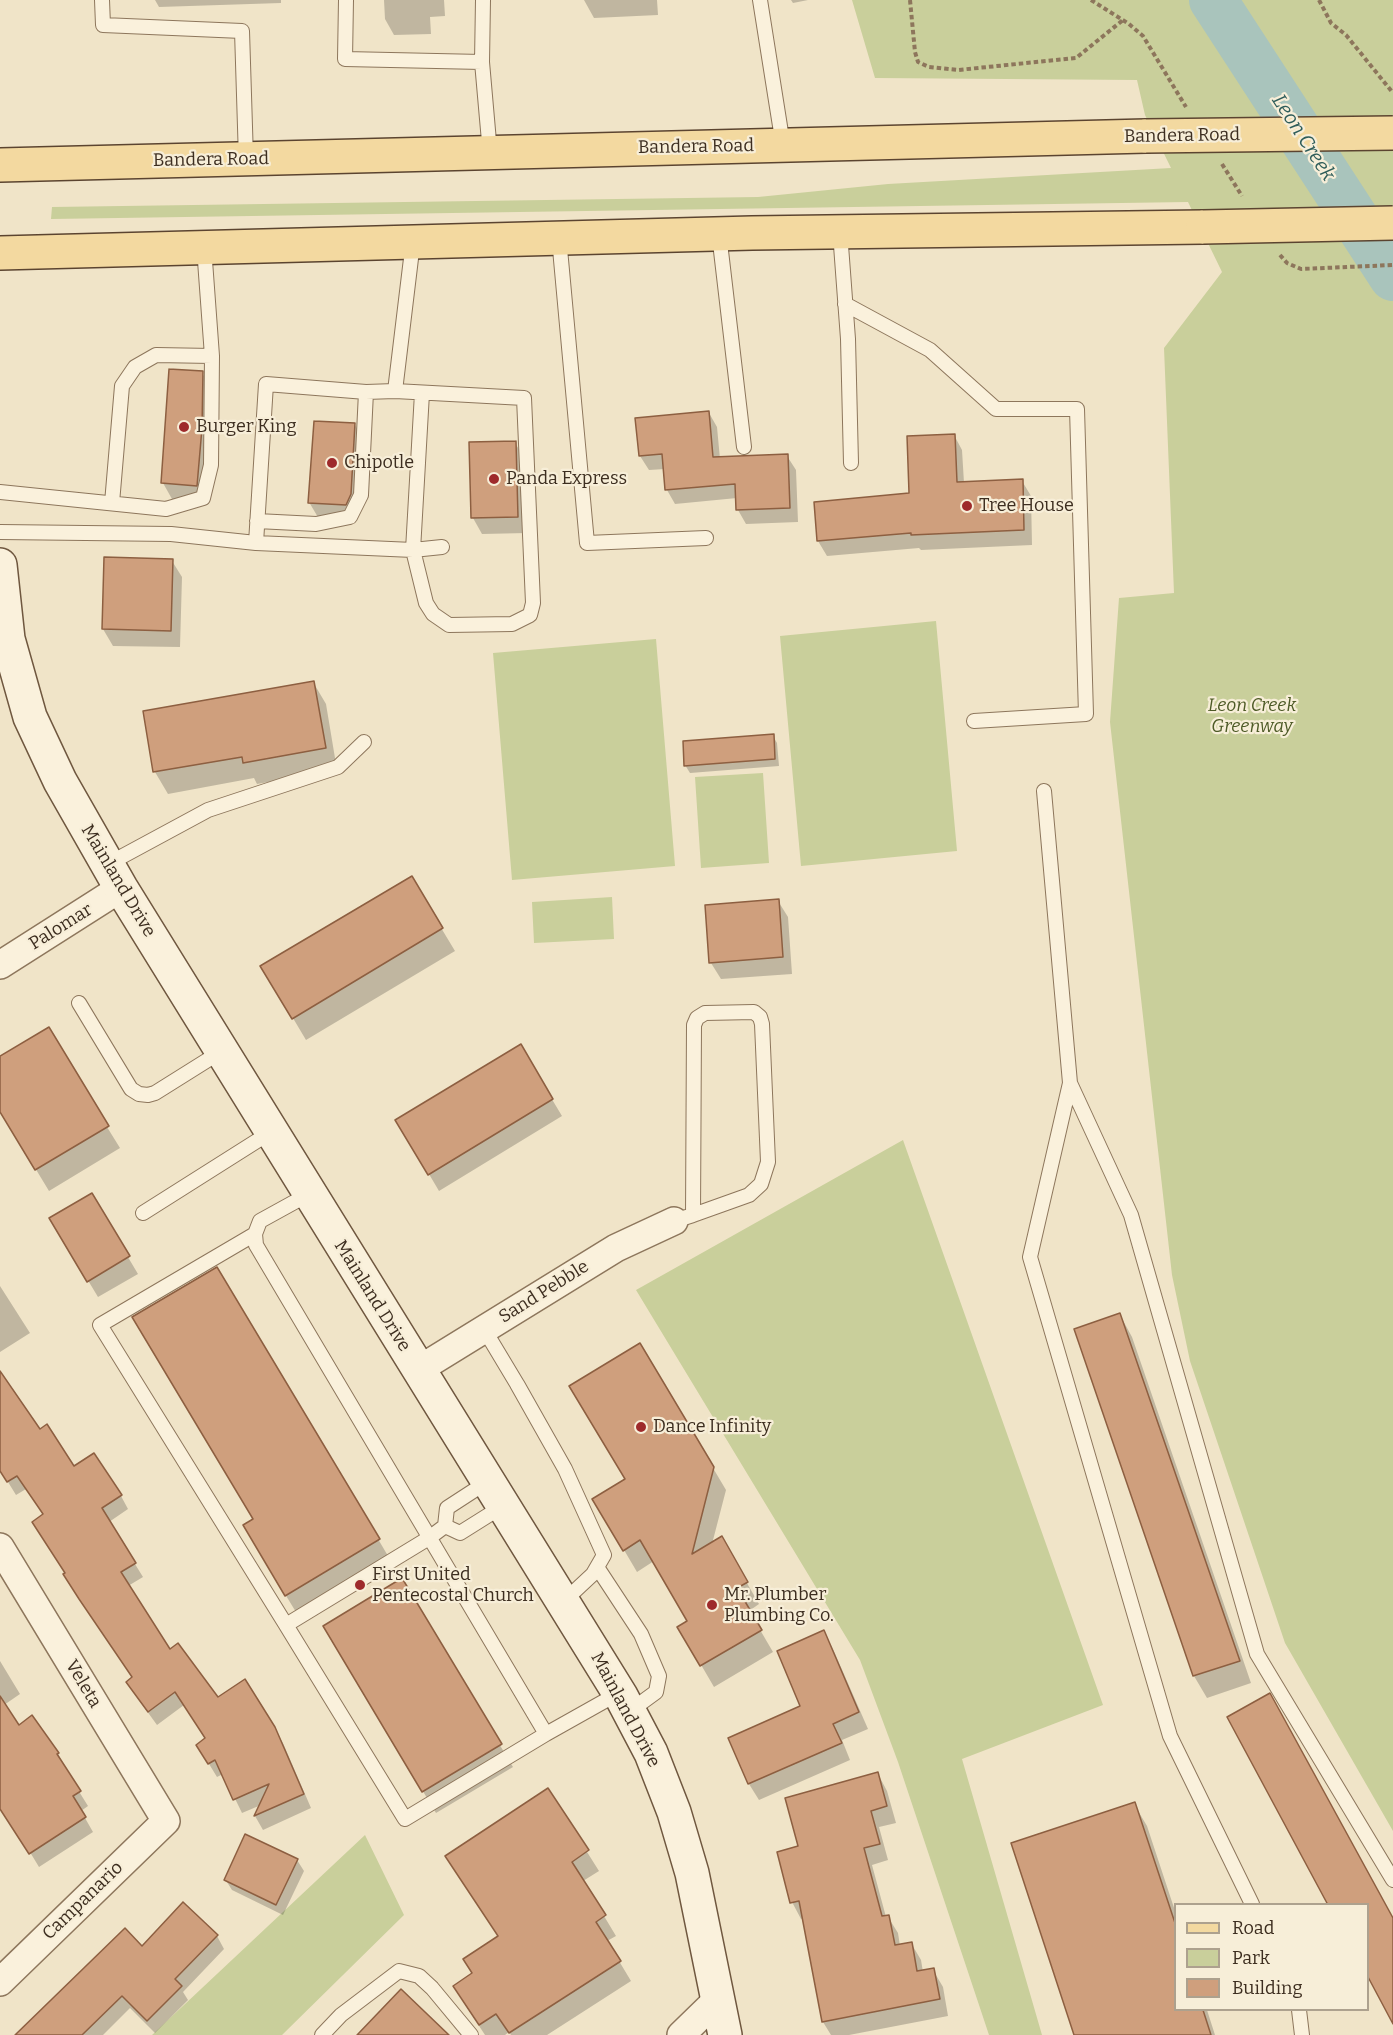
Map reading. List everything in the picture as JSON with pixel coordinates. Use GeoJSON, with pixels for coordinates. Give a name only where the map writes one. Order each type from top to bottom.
{"type":"FeatureCollection","features":[{"type":"Feature","properties":{"kind":"main road","name":"Bandera Road"},"geometry":{"type":"LineString","coordinates":[[0,165],[1146,136],[1393,133]]}},
{"type":"Feature","properties":{"kind":"main road"},"geometry":{"type":"LineString","coordinates":[[0,253],[719,234],[1393,223]]}},
{"type":"Feature","properties":{"kind":"main road","name":"Mainland Drive"},"geometry":{"type":"LineString","coordinates":[[1,586],[8,639],[30,717],[60,781],[115,876],[271,1132],[624,1702],[651,1753],[674,1812],[692,1873],[725,2035]]}},
{"type":"Feature","properties":{"kind":"street","name":"Palomar"},"geometry":{"type":"LineString","coordinates":[[0,965],[115,876]]}},
{"type":"Feature","properties":{"kind":"street","name":"Sand Pebble"},"geometry":{"type":"LineString","coordinates":[[418,1370],[616,1248],[684,1218]]}},
{"type":"Feature","properties":{"kind":"street","name":"Veleta"},"geometry":{"type":"LineString","coordinates":[[0,1547],[166,1821]]}},
{"type":"Feature","properties":{"kind":"street","name":"Campanario"},"geometry":{"type":"LineString","coordinates":[[0,1982],[166,1821]]}},
{"type":"Feature","properties":{"kind":"street"},"geometry":{"type":"LineString","coordinates":[[681,2035],[718,2000]]}},
{"type":"Feature","properties":{"kind":"lane"},"geometry":{"type":"LineString","coordinates":[[102,0],[103,25],[242,32],[246,159]]}},
{"type":"Feature","properties":{"kind":"lane"},"geometry":{"type":"LineString","coordinates":[[346,0],[345,59],[482,62]]}},
{"type":"Feature","properties":{"kind":"lane"},"geometry":{"type":"LineString","coordinates":[[483,0],[482,62],[490,153]]}},
{"type":"Feature","properties":{"kind":"lane"},"geometry":{"type":"LineString","coordinates":[[760,0],[783,145]]}},
{"type":"Feature","properties":{"kind":"lane"},"geometry":{"type":"LineString","coordinates":[[840,232],[848,339],[850,463]]}},
{"type":"Feature","properties":{"kind":"lane"},"geometry":{"type":"LineString","coordinates":[[719,234],[744,447]]}},
{"type":"Feature","properties":{"kind":"lane"},"geometry":{"type":"LineString","coordinates":[[559,238],[587,543],[706,538]]}},
{"type":"Feature","properties":{"kind":"lane"},"geometry":{"type":"LineString","coordinates":[[395,391],[413,242]]}},
{"type":"Feature","properties":{"kind":"lane"},"geometry":{"type":"LineString","coordinates":[[0,492],[166,509],[203,498],[212,465],[212,356],[204,247]]}},
{"type":"Feature","properties":{"kind":"lane"},"geometry":{"type":"LineString","coordinates":[[845,304],[930,350],[996,409],[1077,409],[1086,714],[974,721]]}},
{"type":"Feature","properties":{"kind":"lane"},"geometry":{"type":"LineString","coordinates":[[112,503],[122,386],[135,367],[156,355],[212,356]]}},
{"type":"Feature","properties":{"kind":"lane"},"geometry":{"type":"LineString","coordinates":[[256,543],[266,384],[366,392],[395,391],[524,398],[533,603],[530,615],[512,624],[448,625],[433,614],[426,603],[413,549],[422,393]]}},
{"type":"Feature","properties":{"kind":"lane"},"geometry":{"type":"LineString","coordinates":[[257,521],[316,524],[350,517],[361,495],[366,392]]}},
{"type":"Feature","properties":{"kind":"lane"},"geometry":{"type":"LineString","coordinates":[[0,532],[171,534],[256,543],[413,549],[442,547]]}},
{"type":"Feature","properties":{"kind":"lane"},"geometry":{"type":"LineString","coordinates":[[115,876],[208,810],[338,767],[364,742]]}},
{"type":"Feature","properties":{"kind":"lane"},"geometry":{"type":"LineString","coordinates":[[1044,791],[1070,1083],[1030,1257],[1170,1736],[1251,1903]]}},
{"type":"Feature","properties":{"kind":"lane"},"geometry":{"type":"LineString","coordinates":[[79,1004],[131,1089],[139,1094],[155,1093],[222,1051]]}},
{"type":"Feature","properties":{"kind":"lane"},"geometry":{"type":"LineString","coordinates":[[754,1012],[760,1017],[762,1024],[768,1162],[761,1184],[749,1195],[684,1218],[694,1025],[705,1013],[754,1012]]}},
{"type":"Feature","properties":{"kind":"lane"},"geometry":{"type":"LineString","coordinates":[[1070,1083],[1131,1215],[1257,1654],[1393,1880]]}},
{"type":"Feature","properties":{"kind":"lane"},"geometry":{"type":"LineString","coordinates":[[142,1213],[271,1132]]}},
{"type":"Feature","properties":{"kind":"lane"},"geometry":{"type":"LineString","coordinates":[[309,1194],[260,1221],[255,1234],[256,1245],[546,1734]]}},
{"type":"Feature","properties":{"kind":"lane"},"geometry":{"type":"LineString","coordinates":[[255,1234],[100,1325],[405,1819],[546,1734],[624,1702],[656,1692],[659,1676],[641,1634],[597,1567]]}},
{"type":"Feature","properties":{"kind":"lane"},"geometry":{"type":"LineString","coordinates":[[484,1329],[518,1384],[565,1469],[604,1555],[580,1588],[563,1603]]}},
{"type":"Feature","properties":{"kind":"lane"},"geometry":{"type":"LineString","coordinates":[[286,1625],[429,1538],[445,1526],[447,1508],[495,1494]]}},
{"type":"Feature","properties":{"kind":"lane"},"geometry":{"type":"LineString","coordinates":[[445,1526],[460,1533],[495,1494]]}},
{"type":"Feature","properties":{"kind":"lane"},"geometry":{"type":"LineString","coordinates":[[322,2035],[341,2015],[399,1971],[418,1976],[425,1982],[471,2035]]}},
{"type":"Feature","properties":{"kind":"lane"},"geometry":{"type":"LineString","coordinates":[[1299,2011],[1302,2035]]}},
{"type":"Feature","properties":{"kind":"path"},"geometry":{"type":"LineString","coordinates":[[910,0],[918,62],[929,67],[958,70],[1076,58],[1123,20]]}},
{"type":"Feature","properties":{"kind":"path"},"geometry":{"type":"LineString","coordinates":[[1319,0],[1331,23],[1346,35],[1393,93]]}},
{"type":"Feature","properties":{"kind":"path"},"geometry":{"type":"LineString","coordinates":[[1330,269],[1393,265]]}},
{"type":"Feature","properties":{"kind":"green space","name":"Leon Creek Greenway"},"geometry":{"type":"Polygon","coordinates":[[[852,0],[1393,0],[1393,1831],[1285,1643],[1190,1361],[1172,1275],[1110,722],[1119,598],[1174,593],[1164,348],[1222,272],[1188,202],[51,219],[52,207],[758,197],[888,184],[1171,168],[1145,115],[1137,80],[875,78],[852,0]]]}},
{"type":"Feature","properties":{"kind":"green space"},"geometry":{"type":"Polygon","coordinates":[[[936,621],[957,851],[801,866],[780,636],[936,621]]]}},
{"type":"Feature","properties":{"kind":"green space"},"geometry":{"type":"Polygon","coordinates":[[[656,639],[675,866],[512,880],[493,653],[656,639]]]}},
{"type":"Feature","properties":{"kind":"green space"},"geometry":{"type":"Polygon","coordinates":[[[763,773],[769,863],[701,868],[695,777],[763,773]]]}},
{"type":"Feature","properties":{"kind":"green space"},"geometry":{"type":"Polygon","coordinates":[[[612,897],[614,939],[534,943],[532,902],[612,897]]]}},
{"type":"Feature","properties":{"kind":"green space"},"geometry":{"type":"Polygon","coordinates":[[[903,1140],[1103,1705],[962,1759],[1042,2035],[989,2035],[898,1762],[860,1660],[636,1290],[903,1140]]]}},
{"type":"Feature","properties":{"kind":"green space"},"geometry":{"type":"Polygon","coordinates":[[[365,1835],[404,1915],[282,2035],[152,2035],[365,1835]]]}},
{"type":"Feature","properties":{"kind":"building","name":"Burger King"},"geometry":{"type":"Polygon","coordinates":[[[169,369],[203,371],[202,428],[197,486],[161,483],[169,369]]]}},
{"type":"Feature","properties":{"kind":"building"},"geometry":{"type":"Polygon","coordinates":[[[709,411],[713,457],[788,454],[790,508],[736,510],[735,484],[665,490],[662,454],[639,456],[635,418],[709,411]]]}},
{"type":"Feature","properties":{"kind":"building","name":"Chipotle"},"geometry":{"type":"Polygon","coordinates":[[[314,421],[355,423],[351,494],[346,505],[308,503],[314,421]]]}},
{"type":"Feature","properties":{"kind":"building","name":"Tree House"},"geometry":{"type":"Polygon","coordinates":[[[955,434],[957,482],[1023,479],[1024,530],[911,535],[911,533],[817,541],[814,502],[909,493],[907,436],[955,434]]]}},
{"type":"Feature","properties":{"kind":"building","name":"Panda Express"},"geometry":{"type":"Polygon","coordinates":[[[516,441],[518,517],[471,518],[469,442],[516,441]]]}},
{"type":"Feature","properties":{"kind":"building"},"geometry":{"type":"Polygon","coordinates":[[[104,557],[173,559],[171,631],[102,629],[104,557]]]}},
{"type":"Feature","properties":{"kind":"building"},"geometry":{"type":"Polygon","coordinates":[[[314,681],[326,748],[243,763],[242,757],[153,772],[143,711],[314,681]]]}},
{"type":"Feature","properties":{"kind":"building"},"geometry":{"type":"Polygon","coordinates":[[[774,734],[775,759],[684,766],[683,741],[774,734]]]}},
{"type":"Feature","properties":{"kind":"building"},"geometry":{"type":"Polygon","coordinates":[[[412,876],[443,928],[292,1019],[260,966],[412,876]]]}},
{"type":"Feature","properties":{"kind":"building"},"geometry":{"type":"Polygon","coordinates":[[[779,899],[783,957],[709,963],[705,905],[779,899]]]}},
{"type":"Feature","properties":{"kind":"building"},"geometry":{"type":"Polygon","coordinates":[[[49,1027],[109,1126],[35,1170],[0,1112],[0,1056],[49,1027]]]}},
{"type":"Feature","properties":{"kind":"building"},"geometry":{"type":"Polygon","coordinates":[[[521,1044],[553,1099],[428,1175],[395,1120],[521,1044]]]}},
{"type":"Feature","properties":{"kind":"building"},"geometry":{"type":"Polygon","coordinates":[[[92,1193],[130,1256],[87,1282],[49,1218],[92,1193]]]}},
{"type":"Feature","properties":{"kind":"building"},"geometry":{"type":"Polygon","coordinates":[[[217,1267],[380,1539],[285,1596],[243,1525],[253,1519],[132,1317],[217,1267]]]}},
{"type":"Feature","properties":{"kind":"building"},"geometry":{"type":"Polygon","coordinates":[[[1120,1313],[1240,1661],[1193,1676],[1074,1329],[1120,1313]]]}},
{"type":"Feature","properties":{"kind":"building","name":"Dance Infinity"},"geometry":{"type":"Polygon","coordinates":[[[640,1343],[714,1467],[692,1554],[722,1536],[748,1582],[737,1588],[762,1630],[700,1666],[677,1627],[687,1621],[640,1540],[623,1551],[592,1499],[625,1479],[569,1386],[640,1343]]]}},
{"type":"Feature","properties":{"kind":"building"},"geometry":{"type":"Polygon","coordinates":[[[0,1371],[40,1429],[47,1424],[74,1466],[94,1453],[122,1495],[102,1508],[136,1563],[121,1572],[170,1649],[178,1643],[218,1697],[245,1679],[275,1727],[304,1794],[254,1816],[269,1784],[233,1800],[215,1760],[208,1764],[196,1745],[205,1738],[175,1692],[148,1712],[126,1682],[132,1677],[79,1599],[32,1522],[43,1514],[17,1476],[7,1482],[0,1471],[0,1371]]]}},
{"type":"Feature","properties":{"kind":"building"},"geometry":{"type":"Polygon","coordinates":[[[402,1578],[502,1744],[422,1792],[323,1626],[402,1578]]]}},
{"type":"Feature","properties":{"kind":"building"},"geometry":{"type":"Polygon","coordinates":[[[824,1630],[859,1712],[833,1724],[842,1743],[748,1784],[728,1738],[800,1706],[777,1651],[824,1630]]]}},
{"type":"Feature","properties":{"kind":"building"},"geometry":{"type":"Polygon","coordinates":[[[1270,1693],[1393,1918],[1393,2024],[1369,1979],[1369,1903],[1327,1903],[1227,1717],[1270,1693]]]}},
{"type":"Feature","properties":{"kind":"building"},"geometry":{"type":"Polygon","coordinates":[[[0,1696],[19,1725],[32,1715],[59,1753],[57,1754],[81,1791],[73,1796],[86,1817],[29,1854],[0,1809],[0,1696]]]}},
{"type":"Feature","properties":{"kind":"building"},"geometry":{"type":"Polygon","coordinates":[[[878,1772],[887,1806],[871,1811],[880,1844],[864,1848],[882,1916],[889,1915],[895,1945],[912,1942],[917,1971],[934,1968],[940,1999],[822,2022],[799,1901],[790,1903],[777,1852],[798,1846],[785,1798],[878,1772]]]}},
{"type":"Feature","properties":{"kind":"building"},"geometry":{"type":"Polygon","coordinates":[[[548,1788],[589,1850],[572,1862],[606,1915],[596,1922],[621,1961],[509,2033],[496,2014],[479,2025],[453,1986],[472,1973],[463,1959],[498,1936],[445,1856],[548,1788]]]}},
{"type":"Feature","properties":{"kind":"building"},"geometry":{"type":"Polygon","coordinates":[[[1135,1802],[1174,1920],[1174,2011],[1203,2011],[1211,2035],[1074,2035],[1011,1843],[1135,1802]]]}},
{"type":"Feature","properties":{"kind":"building"},"geometry":{"type":"Polygon","coordinates":[[[245,1834],[298,1859],[276,1905],[224,1880],[245,1834]]]}},
{"type":"Feature","properties":{"kind":"building"},"geometry":{"type":"Polygon","coordinates":[[[183,1902],[218,1935],[175,1979],[182,1986],[147,2021],[122,1996],[82,2035],[15,2035],[125,1928],[142,1946],[183,1902]]]}},
{"type":"Feature","properties":{"kind":"building"},"geometry":{"type":"Polygon","coordinates":[[[401,1989],[449,2035],[357,2035],[401,1989]]]}},
{"type":"Feature","properties":{"kind":"waterway","name":"Leon Creek"},"geometry":{"type":"LineString","coordinates":[[1213,0],[1393,277]]}},
{"type":"Feature","properties":{"kind":"place","name":"Burger King"},"geometry":{"type":"Point","coordinates":[184,427]}},
{"type":"Feature","properties":{"kind":"place","name":"Chipotle"},"geometry":{"type":"Point","coordinates":[332,463]}},
{"type":"Feature","properties":{"kind":"place","name":"Panda Express"},"geometry":{"type":"Point","coordinates":[494,479]}},
{"type":"Feature","properties":{"kind":"place","name":"Tree House"},"geometry":{"type":"Point","coordinates":[967,506]}},
{"type":"Feature","properties":{"kind":"place","name":"Dance Infinity"},"geometry":{"type":"Point","coordinates":[641,1427]}},
{"type":"Feature","properties":{"kind":"place","name":"First United Pentecostal Church"},"geometry":{"type":"Point","coordinates":[360,1585]}},
{"type":"Feature","properties":{"kind":"place","name":"Mr. Plumber Plumbing Co."},"geometry":{"type":"Point","coordinates":[712,1605]}}]}
